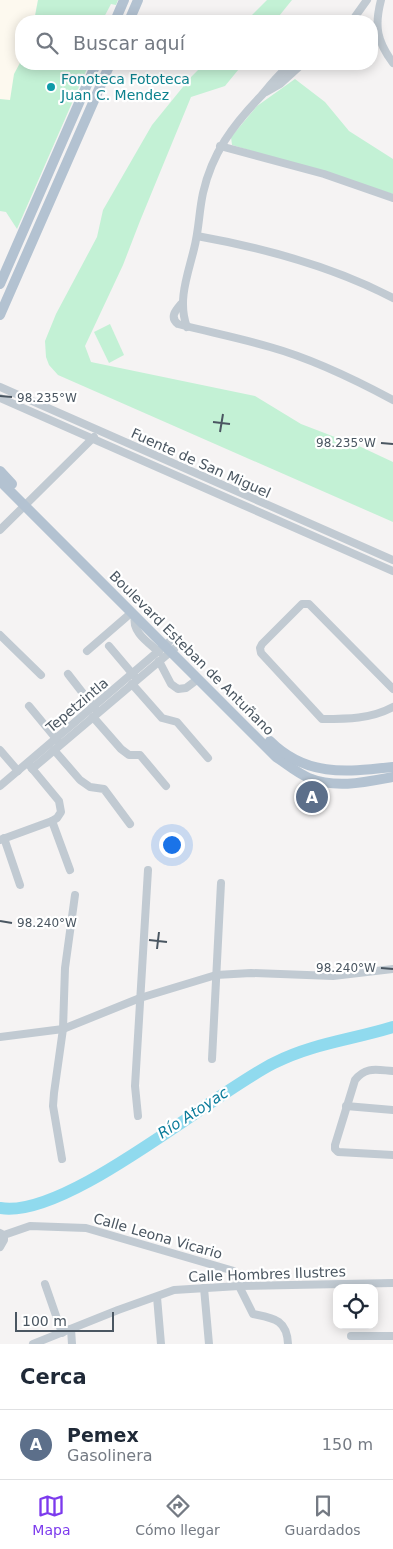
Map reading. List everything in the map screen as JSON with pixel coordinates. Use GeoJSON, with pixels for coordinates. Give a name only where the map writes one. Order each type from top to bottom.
{"type":"FeatureCollection","features":[{"type":"Feature","properties":{"kind":"main road"},"geometry":{"type":"LineString","coordinates":[[118,15],[124,0]]}},
{"type":"Feature","properties":{"kind":"main road"},"geometry":{"type":"LineString","coordinates":[[132,15],[138,0]]}},
{"type":"Feature","properties":{"kind":"main road"},"geometry":{"type":"LineString","coordinates":[[0,284],[93,70]]}},
{"type":"Feature","properties":{"kind":"main road"},"geometry":{"type":"LineString","coordinates":[[0,315],[107,70]]}},
{"type":"Feature","properties":{"kind":"main road","name":"Boulevard Esteban de Antuñano"},"geometry":{"type":"LineString","coordinates":[[0,471],[26,504],[133,615],[279,750],[314,768],[333,771],[393,767]]}},
{"type":"Feature","properties":{"kind":"main road","name":"Boulevard Esteban de Antuñano"},"geometry":{"type":"LineString","coordinates":[[0,481],[26,504],[276,757],[309,778],[329,784],[363,782],[393,777]]}},
{"type":"Feature","properties":{"kind":"street"},"geometry":{"type":"LineString","coordinates":[[356,15],[367,0]]}},
{"type":"Feature","properties":{"kind":"street"},"geometry":{"type":"LineString","coordinates":[[378,15],[381,0]]}},
{"type":"Feature","properties":{"kind":"street"},"geometry":{"type":"LineString","coordinates":[[378,38],[393,63]]}},
{"type":"Feature","properties":{"kind":"street"},"geometry":{"type":"LineString","coordinates":[[285,70],[275,78],[247,110],[220,146],[204,192],[197,236],[182,303],[174,312],[174,321],[178,324],[272,347],[360,382],[393,400]]}},
{"type":"Feature","properties":{"kind":"street"},"geometry":{"type":"LineString","coordinates":[[264,92],[280,84],[295,70]]}},
{"type":"Feature","properties":{"kind":"street"},"geometry":{"type":"LineString","coordinates":[[220,146],[324,174],[393,198]]}},
{"type":"Feature","properties":{"kind":"street"},"geometry":{"type":"LineString","coordinates":[[197,236],[239,244],[300,260],[393,298]]}},
{"type":"Feature","properties":{"kind":"street","name":"Fuente de San Miguel"},"geometry":{"type":"LineString","coordinates":[[0,388],[393,560]]}},
{"type":"Feature","properties":{"kind":"street","name":"Fuente de San Miguel"},"geometry":{"type":"LineString","coordinates":[[0,398],[393,571]]}},
{"type":"Feature","properties":{"kind":"street"},"geometry":{"type":"LineString","coordinates":[[0,530],[99,432]]}},
{"type":"Feature","properties":{"kind":"street"},"geometry":{"type":"LineString","coordinates":[[393,689],[306,603],[302,604],[260,648],[261,653],[322,719],[354,719],[386,711],[393,707]]}},
{"type":"Feature","properties":{"kind":"street"},"geometry":{"type":"LineString","coordinates":[[87,651],[133,615]]}},
{"type":"Feature","properties":{"kind":"street"},"geometry":{"type":"LineString","coordinates":[[0,635],[41,675]]}},
{"type":"Feature","properties":{"kind":"street"},"geometry":{"type":"LineString","coordinates":[[109,646],[162,718],[177,722],[208,758]]}},
{"type":"Feature","properties":{"kind":"street","name":"Tepetzintla"},"geometry":{"type":"LineString","coordinates":[[134,679],[158,661],[168,648]]}},
{"type":"Feature","properties":{"kind":"street","name":"Tepetzintla"},"geometry":{"type":"LineString","coordinates":[[0,786],[18,771],[30,766],[57,744],[168,648]]}},
{"type":"Feature","properties":{"kind":"street"},"geometry":{"type":"LineString","coordinates":[[158,661],[172,684],[178,689],[186,688],[198,679]]}},
{"type":"Feature","properties":{"kind":"street"},"geometry":{"type":"LineString","coordinates":[[68,674],[121,750],[128,755],[140,755],[166,786]]}},
{"type":"Feature","properties":{"kind":"street"},"geometry":{"type":"LineString","coordinates":[[29,706],[80,780],[90,787],[104,789],[130,824]]}},
{"type":"Feature","properties":{"kind":"street"},"geometry":{"type":"LineString","coordinates":[[0,750],[18,771]]}},
{"type":"Feature","properties":{"kind":"street"},"geometry":{"type":"LineString","coordinates":[[20,885],[2,839],[52,822],[58,818],[61,812],[61,806],[30,766]]}},
{"type":"Feature","properties":{"kind":"street"},"geometry":{"type":"LineString","coordinates":[[52,822],[70,870]]}},
{"type":"Feature","properties":{"kind":"street"},"geometry":{"type":"LineString","coordinates":[[138,1116],[135,1086],[148,870]]}},
{"type":"Feature","properties":{"kind":"street"},"geometry":{"type":"LineString","coordinates":[[212,1058],[221,883]]}},
{"type":"Feature","properties":{"kind":"street"},"geometry":{"type":"LineString","coordinates":[[62,1159],[53,1106],[63,1029],[65,968],[75,895]]}},
{"type":"Feature","properties":{"kind":"street"},"geometry":{"type":"LineString","coordinates":[[0,1037],[63,1029],[140,998],[216,975],[333,976],[393,969]]}},
{"type":"Feature","properties":{"kind":"street"},"geometry":{"type":"LineString","coordinates":[[393,1071],[368,1070],[361,1072],[355,1080],[335,1145],[335,1149],[338,1152],[393,1155]]}},
{"type":"Feature","properties":{"kind":"street"},"geometry":{"type":"LineString","coordinates":[[346,1106],[393,1110]]}},
{"type":"Feature","properties":{"kind":"street","name":"Calle Leona Vicario"},"geometry":{"type":"LineString","coordinates":[[2,1234],[30,1226],[86,1228],[234,1271],[238,1286]]}},
{"type":"Feature","properties":{"kind":"street"},"geometry":{"type":"LineString","coordinates":[[0,1247],[4,1240],[2,1234]]}},
{"type":"Feature","properties":{"kind":"street","name":"Calle Hombres Ilustres"},"geometry":{"type":"LineString","coordinates":[[32,1344],[174,1290],[238,1286],[393,1283]]}},
{"type":"Feature","properties":{"kind":"street"},"geometry":{"type":"LineString","coordinates":[[45,1284],[62,1333]]}},
{"type":"Feature","properties":{"kind":"street"},"geometry":{"type":"LineString","coordinates":[[238,1286],[253,1314],[275,1318],[284,1326],[288,1344]]}},
{"type":"Feature","properties":{"kind":"street"},"geometry":{"type":"LineString","coordinates":[[204,1288],[209,1344]]}},
{"type":"Feature","properties":{"kind":"street"},"geometry":{"type":"LineString","coordinates":[[157,1297],[161,1344]]}},
{"type":"Feature","properties":{"kind":"street"},"geometry":{"type":"LineString","coordinates":[[72,1329],[72,1344]]}},
{"type":"Feature","properties":{"kind":"street"},"geometry":{"type":"LineString","coordinates":[[351,1336],[393,1336]]}},
{"type":"Feature","properties":{"kind":"shaded area"},"geometry":{"type":"Polygon","coordinates":[[[0,0],[38,0],[35,15],[15,15],[15,70],[19,70],[10,101],[0,99],[0,0]]]}},
{"type":"Feature","properties":{"kind":"green space"},"geometry":{"type":"Polygon","coordinates":[[[38,0],[118,0],[116,5],[111,4],[105,15],[35,15],[38,0]]]}},
{"type":"Feature","properties":{"kind":"green space"},"geometry":{"type":"Polygon","coordinates":[[[267,0],[292,0],[280,15],[252,15],[267,0]]]}},
{"type":"Feature","properties":{"kind":"green space"},"geometry":{"type":"Polygon","coordinates":[[[16,70],[86,70],[17,229],[6,212],[0,211],[0,99],[10,100],[16,70]]]}},
{"type":"Feature","properties":{"kind":"green space"},"geometry":{"type":"Polygon","coordinates":[[[198,70],[238,70],[225,86],[191,97],[123,265],[85,346],[91,362],[255,396],[301,424],[361,447],[393,462],[393,522],[58,375],[49,365],[46,357],[45,341],[56,314],[97,237],[103,210],[152,125],[198,70]]]}},
{"type":"Feature","properties":{"kind":"green space"},"geometry":{"type":"Polygon","coordinates":[[[295,79],[325,102],[349,131],[393,159],[393,194],[232,145],[231,137],[257,106],[295,79]]]}},
{"type":"Feature","properties":{"kind":"green space"},"geometry":{"type":"Polygon","coordinates":[[[110,324],[124,355],[109,363],[94,332],[110,324]]]}},
{"type":"Feature","properties":{"kind":"waterway","name":"Río Atoyac"},"geometry":{"type":"LineString","coordinates":[[0,1208],[28,1207],[61,1195],[98,1176],[247,1079],[289,1056],[318,1046],[393,1027]]}},
{"type":"Feature","properties":{"kind":"place","name":"Fonoteca Fototeca Juan C. Mendez"},"geometry":{"type":"Point","coordinates":[51,87]}},
{"type":"Feature","properties":{"kind":"place","name":"Pemex"},"geometry":{"type":"Point","coordinates":[312,797]}}]}
